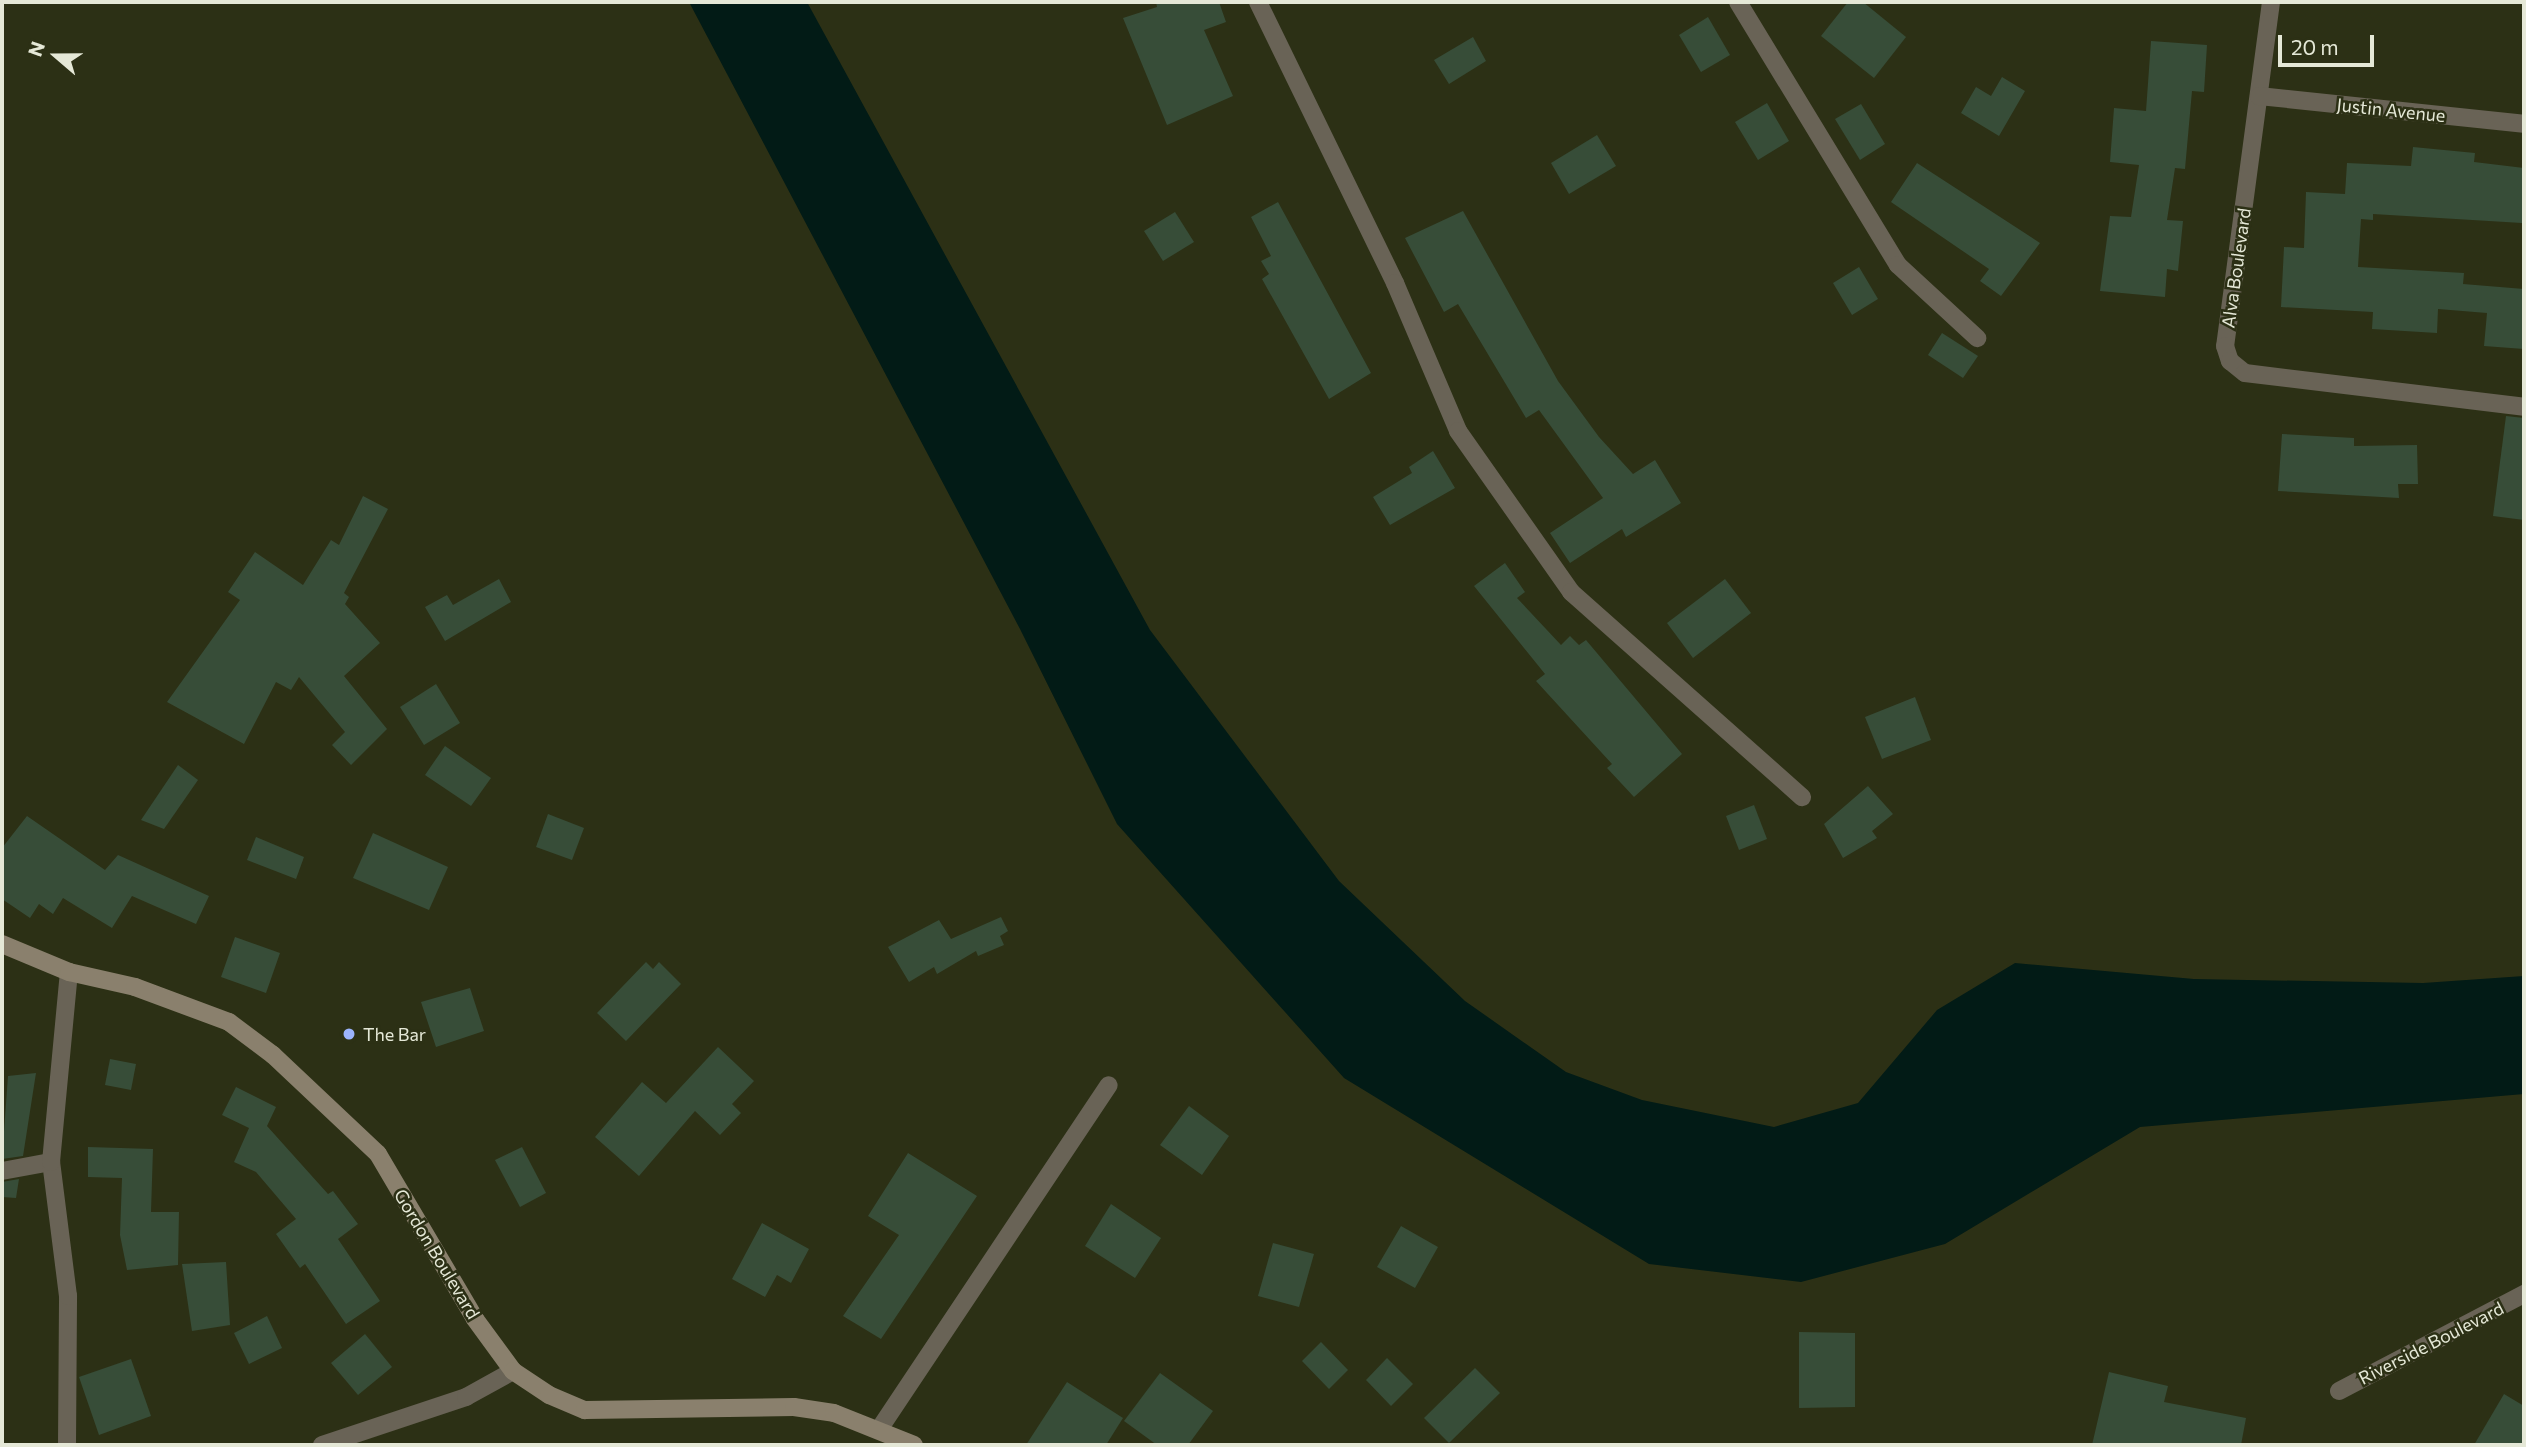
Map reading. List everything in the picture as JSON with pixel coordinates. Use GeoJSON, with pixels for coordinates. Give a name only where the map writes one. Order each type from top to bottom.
{"type":"FeatureCollection","features":[{"type":"Feature","properties":{"kind":"street"},"geometry":{"type":"LineString","coordinates":[[1258,2],[1395,283],[1458,431],[1571,592],[1802,797]]}},
{"type":"Feature","properties":{"kind":"street"},"geometry":{"type":"LineString","coordinates":[[1738,2],[1898,265],[1977,338]]}},
{"type":"Feature","properties":{"kind":"street","name":"Alva Boulevard"},"geometry":{"type":"LineString","coordinates":[[2271,2],[2225,346],[2230,361],[2245,373],[2524,407]]}},
{"type":"Feature","properties":{"kind":"street","name":"Justin Avenue"},"geometry":{"type":"LineString","coordinates":[[2259,96],[2524,124]]}},
{"type":"Feature","properties":{"kind":"street","name":"Gordon Boulevard"},"geometry":{"type":"LineString","coordinates":[[2,944],[69,972],[135,987],[229,1022],[324,1099],[378,1154],[475,1319],[513,1371],[549,1395],[585,1410],[794,1407],[880,1428],[914,1445]]}},
{"type":"Feature","properties":{"kind":"street"},"geometry":{"type":"LineString","coordinates":[[67,1445],[68,1296],[51,1162],[69,972]]}},
{"type":"Feature","properties":{"kind":"street"},"geometry":{"type":"LineString","coordinates":[[880,1428],[1109,1085]]}},
{"type":"Feature","properties":{"kind":"street"},"geometry":{"type":"LineString","coordinates":[[2,1171],[51,1162]]}},
{"type":"Feature","properties":{"kind":"street","name":"Riverside Boulevard"},"geometry":{"type":"LineString","coordinates":[[2339,1391],[2524,1294]]}},
{"type":"Feature","properties":{"kind":"street"},"geometry":{"type":"LineString","coordinates":[[322,1445],[453,1402],[513,1371]]}},
{"type":"Feature","properties":{"kind":"water"},"geometry":{"type":"Polygon","coordinates":[[[689,2],[807,2],[1150,630],[1339,881],[1465,1001],[1566,1072],[1642,1100],[1774,1127],[1858,1103],[1937,1010],[2015,963],[2194,979],[2423,983],[2524,976],[2524,1094],[2140,1127],[1945,1244],[1801,1282],[1649,1264],[1344,1078],[1117,824],[1020,629],[689,2]]]}},
{"type":"Feature","properties":{"kind":"building"},"geometry":{"type":"Polygon","coordinates":[[[1156,2],[1219,2],[1226,22],[1204,30],[1233,96],[1167,125],[1123,18],[1157,7],[1156,2]]]}},
{"type":"Feature","properties":{"kind":"building"},"geometry":{"type":"Polygon","coordinates":[[[1848,2],[1863,2],[1906,37],[1874,78],[1821,36],[1848,2]]]}},
{"type":"Feature","properties":{"kind":"building"},"geometry":{"type":"Polygon","coordinates":[[[1708,17],[1730,55],[1701,72],[1679,35],[1708,17]]]}},
{"type":"Feature","properties":{"kind":"building"},"geometry":{"type":"Polygon","coordinates":[[[1473,37],[1486,61],[1449,84],[1434,60],[1473,37]]]}},
{"type":"Feature","properties":{"kind":"building"},"geometry":{"type":"Polygon","coordinates":[[[2151,41],[2207,45],[2204,92],[2192,91],[2185,169],[2175,168],[2167,220],[2183,221],[2178,271],[2167,269],[2165,297],[2100,291],[2110,216],[2131,217],[2139,165],[2110,162],[2114,108],[2146,111],[2151,41]]]}},
{"type":"Feature","properties":{"kind":"building"},"geometry":{"type":"Polygon","coordinates":[[[2002,77],[2025,91],[1999,136],[1961,113],[1976,87],[1991,96],[2002,77]]]}},
{"type":"Feature","properties":{"kind":"building"},"geometry":{"type":"Polygon","coordinates":[[[1767,103],[1789,141],[1758,160],[1735,122],[1767,103]]]}},
{"type":"Feature","properties":{"kind":"building"},"geometry":{"type":"Polygon","coordinates":[[[1861,104],[1885,144],[1860,160],[1835,119],[1861,104]]]}},
{"type":"Feature","properties":{"kind":"building"},"geometry":{"type":"Polygon","coordinates":[[[1597,135],[1616,166],[1569,194],[1551,163],[1597,135]]]}},
{"type":"Feature","properties":{"kind":"building"},"geometry":{"type":"Polygon","coordinates":[[[2413,147],[2475,153],[2474,162],[2524,168],[2522,223],[2373,214],[2373,220],[2361,219],[2358,267],[2464,273],[2463,284],[2524,289],[2524,349],[2484,346],[2487,313],[2438,309],[2437,333],[2372,329],[2373,312],[2281,307],[2284,247],[2304,248],[2306,192],[2345,194],[2347,163],[2411,166],[2413,147]]]}},
{"type":"Feature","properties":{"kind":"building"},"geometry":{"type":"Polygon","coordinates":[[[1917,163],[2040,243],[2001,296],[1980,281],[1989,269],[1891,202],[1917,163]]]}},
{"type":"Feature","properties":{"kind":"building"},"geometry":{"type":"Polygon","coordinates":[[[1278,202],[1371,373],[1329,399],[1262,279],[1269,274],[1261,261],[1271,256],[1251,217],[1278,202]]]}},
{"type":"Feature","properties":{"kind":"building"},"geometry":{"type":"Polygon","coordinates":[[[1463,211],[1558,381],[1599,437],[1633,474],[1655,460],[1681,503],[1626,537],[1622,529],[1570,563],[1550,533],[1603,498],[1539,410],[1526,418],[1458,304],[1444,312],[1405,238],[1463,211]]]}},
{"type":"Feature","properties":{"kind":"building"},"geometry":{"type":"Polygon","coordinates":[[[1175,212],[1194,242],[1163,261],[1144,231],[1175,212]]]}},
{"type":"Feature","properties":{"kind":"building"},"geometry":{"type":"Polygon","coordinates":[[[1859,267],[1878,299],[1852,315],[1833,283],[1859,267]]]}},
{"type":"Feature","properties":{"kind":"building"},"geometry":{"type":"Polygon","coordinates":[[[1942,333],[1978,356],[1963,378],[1928,355],[1942,333]]]}},
{"type":"Feature","properties":{"kind":"building"},"geometry":{"type":"Polygon","coordinates":[[[2506,416],[2524,418],[2524,520],[2493,516],[2506,416]]]}},
{"type":"Feature","properties":{"kind":"building"},"geometry":{"type":"Polygon","coordinates":[[[2282,434],[2354,438],[2354,446],[2417,445],[2418,484],[2398,484],[2399,498],[2278,491],[2282,434]]]}},
{"type":"Feature","properties":{"kind":"building"},"geometry":{"type":"Polygon","coordinates":[[[1433,451],[1455,488],[1390,525],[1373,497],[1412,473],[1409,467],[1433,451]]]}},
{"type":"Feature","properties":{"kind":"building"},"geometry":{"type":"Polygon","coordinates":[[[363,496],[388,509],[344,593],[349,597],[345,604],[380,643],[344,676],[387,729],[351,765],[332,745],[345,732],[299,677],[291,690],[276,682],[244,744],[167,702],[240,600],[228,592],[255,552],[303,585],[331,540],[339,545],[363,496]]]}},
{"type":"Feature","properties":{"kind":"building"},"geometry":{"type":"Polygon","coordinates":[[[1505,563],[1525,592],[1517,598],[1561,645],[1570,636],[1579,645],[1586,640],[1682,754],[1634,797],[1607,768],[1612,764],[1536,681],[1545,674],[1474,586],[1505,563]]]}},
{"type":"Feature","properties":{"kind":"building"},"geometry":{"type":"Polygon","coordinates":[[[499,579],[511,602],[445,641],[425,607],[447,595],[453,605],[499,579]]]}},
{"type":"Feature","properties":{"kind":"building"},"geometry":{"type":"Polygon","coordinates":[[[1725,579],[1751,613],[1693,658],[1667,623],[1725,579]]]}},
{"type":"Feature","properties":{"kind":"building"},"geometry":{"type":"Polygon","coordinates":[[[436,684],[460,723],[424,745],[400,707],[436,684]]]}},
{"type":"Feature","properties":{"kind":"building"},"geometry":{"type":"Polygon","coordinates":[[[1915,697],[1931,740],[1882,759],[1865,717],[1915,697]]]}},
{"type":"Feature","properties":{"kind":"building"},"geometry":{"type":"Polygon","coordinates":[[[445,746],[491,778],[471,806],[425,775],[445,746]]]}},
{"type":"Feature","properties":{"kind":"building"},"geometry":{"type":"Polygon","coordinates":[[[178,765],[198,780],[164,829],[141,820],[178,765]]]}},
{"type":"Feature","properties":{"kind":"building"},"geometry":{"type":"Polygon","coordinates":[[[1868,786],[1893,814],[1872,831],[1877,838],[1843,858],[1824,824],[1868,786]]]}},
{"type":"Feature","properties":{"kind":"building"},"geometry":{"type":"Polygon","coordinates":[[[1754,805],[1767,839],[1739,850],[1726,816],[1754,805]]]}},
{"type":"Feature","properties":{"kind":"building"},"geometry":{"type":"Polygon","coordinates":[[[548,814],[584,828],[572,860],[536,847],[548,814]]]}},
{"type":"Feature","properties":{"kind":"building"},"geometry":{"type":"Polygon","coordinates":[[[27,816],[105,870],[118,855],[209,896],[196,924],[132,896],[112,928],[63,898],[53,914],[39,904],[30,918],[2,899],[2,848],[27,816]]]}},
{"type":"Feature","properties":{"kind":"building"},"geometry":{"type":"Polygon","coordinates":[[[373,833],[448,867],[429,910],[353,878],[373,833]]]}},
{"type":"Feature","properties":{"kind":"building"},"geometry":{"type":"Polygon","coordinates":[[[256,837],[304,857],[296,879],[247,860],[256,837]]]}},
{"type":"Feature","properties":{"kind":"building"},"geometry":{"type":"Polygon","coordinates":[[[1001,917],[1008,931],[1000,936],[1004,945],[978,956],[976,951],[937,974],[934,967],[909,982],[888,947],[939,920],[951,939],[1001,917]]]}},
{"type":"Feature","properties":{"kind":"building"},"geometry":{"type":"Polygon","coordinates":[[[235,937],[280,953],[266,993],[221,977],[235,937]]]}},
{"type":"Feature","properties":{"kind":"building"},"geometry":{"type":"Polygon","coordinates":[[[646,962],[653,969],[659,962],[681,984],[626,1041],[597,1013],[646,962]]]}},
{"type":"Feature","properties":{"kind":"building"},"geometry":{"type":"Polygon","coordinates":[[[470,988],[484,1031],[436,1047],[421,1002],[470,988]]]}},
{"type":"Feature","properties":{"kind":"building"},"geometry":{"type":"Polygon","coordinates":[[[718,1047],[754,1081],[732,1104],[741,1113],[720,1135],[695,1111],[639,1176],[595,1137],[642,1082],[666,1103],[718,1047]]]}},
{"type":"Feature","properties":{"kind":"building"},"geometry":{"type":"Polygon","coordinates":[[[110,1059],[136,1064],[131,1090],[105,1085],[110,1059]]]}},
{"type":"Feature","properties":{"kind":"building"},"geometry":{"type":"Polygon","coordinates":[[[36,1073],[23,1156],[2,1159],[8,1076],[36,1073]]]}},
{"type":"Feature","properties":{"kind":"building"},"geometry":{"type":"Polygon","coordinates":[[[236,1087],[276,1107],[267,1126],[328,1194],[333,1191],[358,1224],[338,1239],[380,1301],[346,1324],[305,1264],[300,1268],[276,1234],[296,1219],[256,1172],[234,1162],[249,1128],[222,1115],[236,1087]]]}},
{"type":"Feature","properties":{"kind":"building"},"geometry":{"type":"Polygon","coordinates":[[[1189,1106],[1229,1136],[1202,1175],[1160,1145],[1189,1106]]]}},
{"type":"Feature","properties":{"kind":"building"},"geometry":{"type":"Polygon","coordinates":[[[88,1147],[153,1149],[151,1212],[179,1212],[178,1265],[127,1270],[120,1235],[122,1178],[88,1177],[88,1147]]]}},
{"type":"Feature","properties":{"kind":"building"},"geometry":{"type":"Polygon","coordinates":[[[522,1147],[546,1193],[520,1207],[495,1160],[522,1147]]]}},
{"type":"Feature","properties":{"kind":"building"},"geometry":{"type":"Polygon","coordinates":[[[908,1153],[977,1196],[881,1339],[843,1316],[899,1235],[868,1216],[908,1153]]]}},
{"type":"Feature","properties":{"kind":"building"},"geometry":{"type":"Polygon","coordinates":[[[19,1179],[16,1198],[2,1197],[2,1182],[19,1179]]]}},
{"type":"Feature","properties":{"kind":"building"},"geometry":{"type":"Polygon","coordinates":[[[1111,1204],[1161,1238],[1135,1278],[1085,1246],[1111,1204]]]}},
{"type":"Feature","properties":{"kind":"building"},"geometry":{"type":"Polygon","coordinates":[[[762,1223],[809,1249],[791,1283],[777,1275],[765,1297],[732,1279],[762,1223]]]}},
{"type":"Feature","properties":{"kind":"building"},"geometry":{"type":"Polygon","coordinates":[[[1401,1226],[1438,1247],[1415,1288],[1377,1267],[1401,1226]]]}},
{"type":"Feature","properties":{"kind":"building"},"geometry":{"type":"Polygon","coordinates":[[[1273,1243],[1314,1254],[1299,1307],[1258,1296],[1273,1243]]]}},
{"type":"Feature","properties":{"kind":"building"},"geometry":{"type":"Polygon","coordinates":[[[226,1262],[230,1325],[192,1331],[182,1264],[226,1262]]]}},
{"type":"Feature","properties":{"kind":"building"},"geometry":{"type":"Polygon","coordinates":[[[267,1316],[282,1348],[249,1364],[234,1333],[267,1316]]]}},
{"type":"Feature","properties":{"kind":"building"},"geometry":{"type":"Polygon","coordinates":[[[1799,1332],[1855,1333],[1855,1407],[1799,1408],[1799,1332]]]}},
{"type":"Feature","properties":{"kind":"building"},"geometry":{"type":"Polygon","coordinates":[[[365,1334],[392,1367],[358,1395],[331,1363],[365,1334]]]}},
{"type":"Feature","properties":{"kind":"building"},"geometry":{"type":"Polygon","coordinates":[[[1321,1342],[1348,1370],[1329,1389],[1302,1361],[1321,1342]]]}},
{"type":"Feature","properties":{"kind":"building"},"geometry":{"type":"Polygon","coordinates":[[[1387,1358],[1413,1384],[1391,1406],[1366,1380],[1387,1358]]]}},
{"type":"Feature","properties":{"kind":"building"},"geometry":{"type":"Polygon","coordinates":[[[131,1359],[151,1416],[99,1435],[79,1377],[131,1359]]]}},
{"type":"Feature","properties":{"kind":"building"},"geometry":{"type":"Polygon","coordinates":[[[1475,1368],[1500,1393],[1449,1443],[1424,1418],[1475,1368]]]}},
{"type":"Feature","properties":{"kind":"building"},"geometry":{"type":"Polygon","coordinates":[[[2109,1372],[2168,1386],[2164,1402],[2246,1418],[2241,1445],[2092,1445],[2109,1372]]]}},
{"type":"Feature","properties":{"kind":"building"},"geometry":{"type":"Polygon","coordinates":[[[1160,1373],[1213,1411],[1188,1445],[1157,1445],[1124,1421],[1160,1373]]]}},
{"type":"Feature","properties":{"kind":"building"},"geometry":{"type":"Polygon","coordinates":[[[1067,1382],[1123,1418],[1106,1445],[1026,1445],[1067,1382]]]}},
{"type":"Feature","properties":{"kind":"building"},"geometry":{"type":"Polygon","coordinates":[[[2504,1394],[2524,1406],[2524,1445],[2474,1445],[2504,1394]]]}},
{"type":"Feature","properties":{"kind":"place","name":"The Bar"},"geometry":{"type":"Point","coordinates":[349,1034]}}]}
